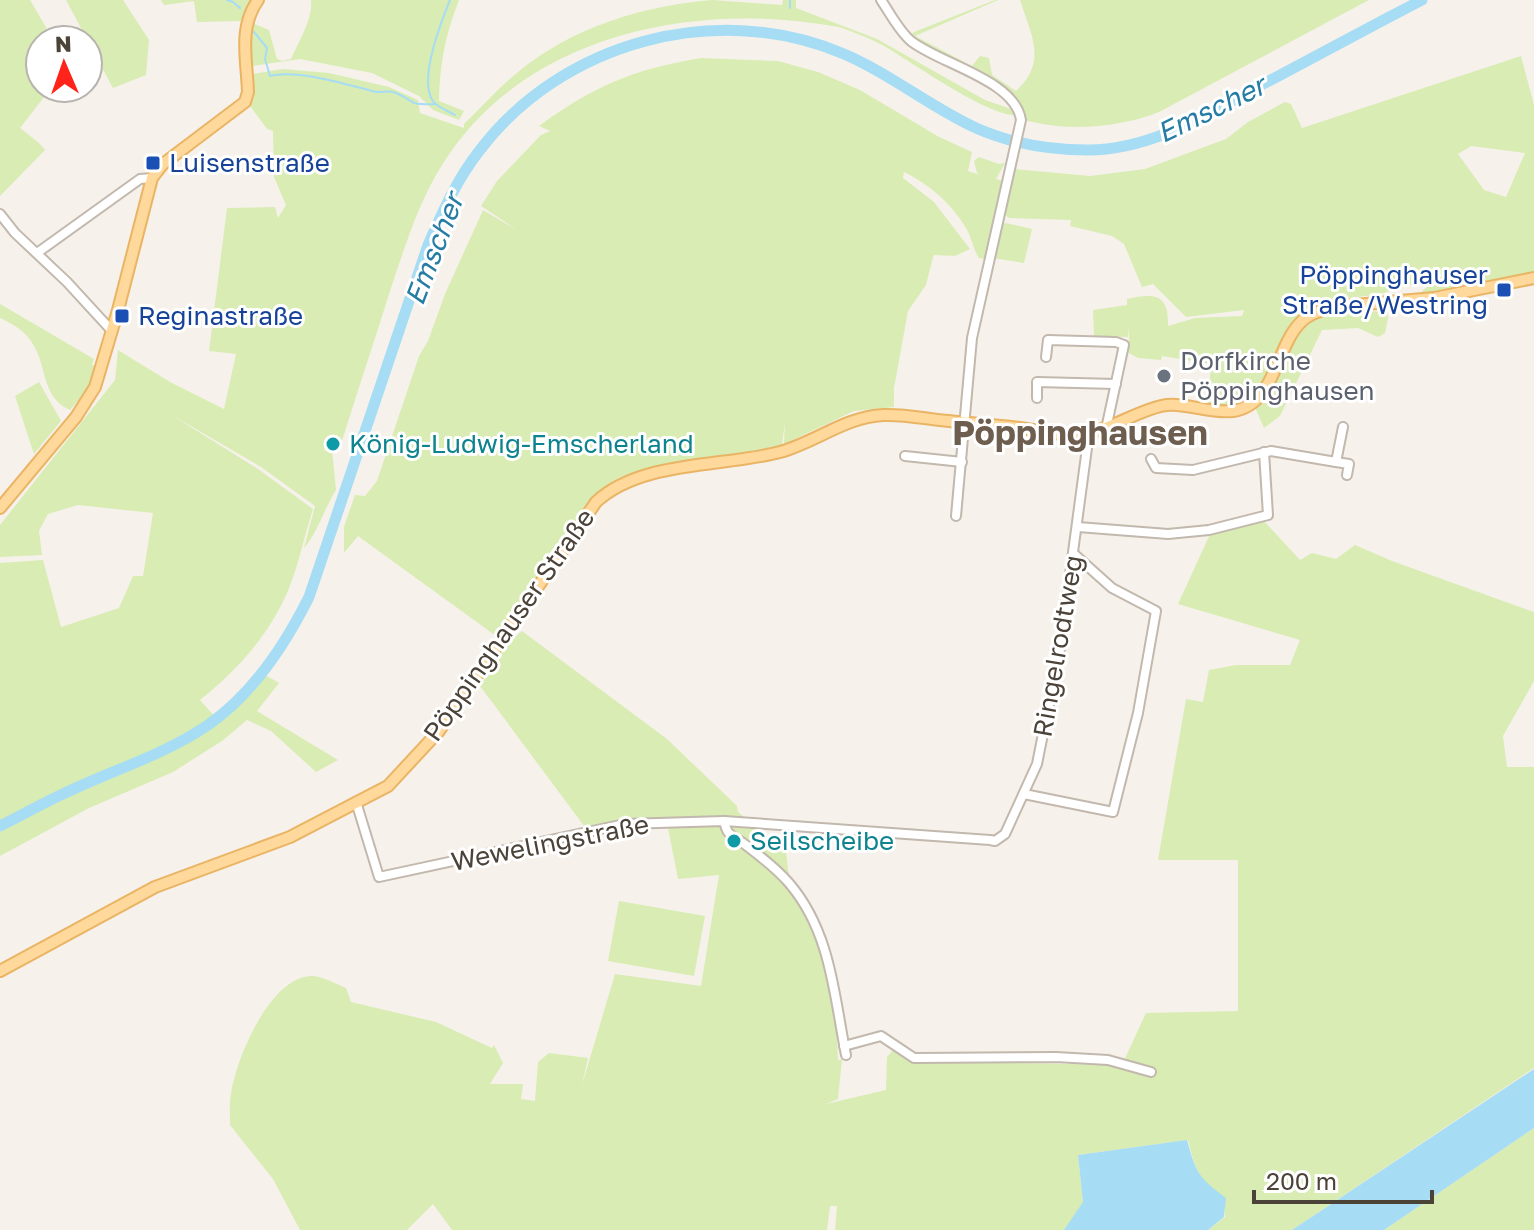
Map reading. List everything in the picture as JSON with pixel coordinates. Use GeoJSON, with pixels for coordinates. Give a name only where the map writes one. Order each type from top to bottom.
{"type":"FeatureCollection","features":[{"type":"Feature","properties":{"kind":"main road"},"geometry":{"type":"LineString","coordinates":[[0,508],[91,396],[112,331],[152,178],[163,164],[243,105],[248,92],[245,32],[247,20],[258,0]]}},
{"type":"Feature","properties":{"kind":"main road","name":"Pöppinghauser Straße"},"geometry":{"type":"LineString","coordinates":[[0,971],[176,877],[290,837],[357,805],[388,786],[439,731],[596,502],[612,488],[642,477],[781,452],[850,421],[870,416],[896,415],[1067,435],[1106,429],[1168,405],[1235,411],[1250,405],[1260,396],[1288,338],[1301,321],[1316,312],[1332,307],[1425,300],[1533,281]]}},
{"type":"Feature","properties":{"kind":"street"},"geometry":{"type":"LineString","coordinates":[[881,0],[911,41],[1010,96],[1020,111],[972,338],[956,516]]}},
{"type":"Feature","properties":{"kind":"street"},"geometry":{"type":"LineString","coordinates":[[37,253],[140,179],[152,178]]}},
{"type":"Feature","properties":{"kind":"street"},"geometry":{"type":"LineString","coordinates":[[0,214],[112,331]]}},
{"type":"Feature","properties":{"kind":"street"},"geometry":{"type":"LineString","coordinates":[[1046,357],[1048,340],[1122,343],[1124,349],[1106,429]]}},
{"type":"Feature","properties":{"kind":"street"},"geometry":{"type":"LineString","coordinates":[[1037,398],[1037,382],[1116,384]]}},
{"type":"Feature","properties":{"kind":"street"},"geometry":{"type":"LineString","coordinates":[[1336,462],[1343,427]]}},
{"type":"Feature","properties":{"kind":"street","name":"Ringelrodtweg"},"geometry":{"type":"LineString","coordinates":[[990,840],[995,841],[1005,834],[1037,764],[1060,649],[1089,433]]}},
{"type":"Feature","properties":{"kind":"street"},"geometry":{"type":"LineString","coordinates":[[1078,527],[1168,534],[1209,530],[1268,515],[1264,452]]}},
{"type":"Feature","properties":{"kind":"street"},"geometry":{"type":"LineString","coordinates":[[1151,459],[1156,468],[1193,470],[1264,452],[1349,464],[1347,475]]}},
{"type":"Feature","properties":{"kind":"street"},"geometry":{"type":"LineString","coordinates":[[905,456],[962,462]]}},
{"type":"Feature","properties":{"kind":"street"},"geometry":{"type":"LineString","coordinates":[[1024,794],[1113,812],[1138,713],[1156,611],[1112,588],[1074,554]]}},
{"type":"Feature","properties":{"kind":"street","name":"Wewelingstraße"},"geometry":{"type":"LineString","coordinates":[[357,805],[379,877],[625,824],[724,821],[990,840]]}},
{"type":"Feature","properties":{"kind":"street"},"geometry":{"type":"LineString","coordinates":[[724,821],[728,833],[770,864],[791,885],[811,915],[831,968],[845,1050],[881,1036],[914,1058],[1056,1057],[1108,1060],[1151,1072]]}},
{"type":"Feature","properties":{"kind":"green space"},"geometry":{"type":"Polygon","coordinates":[[[0,0],[30,0],[44,24],[24,24],[24,104],[39,104],[20,128],[45,150],[0,196],[0,0]]]}},
{"type":"Feature","properties":{"kind":"green space"},"geometry":{"type":"Polygon","coordinates":[[[66,0],[123,0],[149,40],[146,75],[113,88],[104,71],[104,24],[79,24],[66,0]]]}},
{"type":"Feature","properties":{"kind":"green space"},"geometry":{"type":"Polygon","coordinates":[[[161,0],[251,0],[241,21],[197,22],[194,1],[164,5],[161,0]]]}},
{"type":"Feature","properties":{"kind":"green space"},"geometry":{"type":"Polygon","coordinates":[[[311,0],[459,0],[444,50],[439,101],[464,111],[459,120],[433,110],[419,96],[372,73],[300,59],[252,66],[252,23],[269,30],[277,59],[291,59],[308,22],[311,0]]]}},
{"type":"Feature","properties":{"kind":"green space"},"geometry":{"type":"Polygon","coordinates":[[[712,0],[782,5],[783,0],[796,0],[796,8],[877,39],[985,100],[1014,110],[1001,94],[906,45],[876,0],[879,0],[898,30],[912,45],[988,84],[1002,94],[1013,104],[1017,115],[1004,113],[970,98],[862,35],[839,27],[784,20],[727,19],[671,24],[616,37],[565,57],[518,84],[476,120],[442,165],[426,194],[402,257],[339,450],[335,445],[322,451],[332,449],[336,490],[304,548],[315,506],[261,467],[170,414],[258,469],[313,509],[294,575],[277,613],[243,660],[200,700],[217,719],[0,822],[0,563],[43,560],[61,627],[119,608],[133,576],[143,576],[153,513],[78,505],[48,514],[39,531],[42,555],[0,557],[0,525],[115,380],[118,350],[170,382],[224,409],[236,354],[209,351],[227,208],[275,207],[278,218],[286,205],[274,177],[273,131],[267,129],[250,106],[254,96],[253,74],[283,69],[329,73],[389,87],[418,100],[420,113],[464,128],[464,124],[511,78],[539,56],[585,31],[660,7],[712,0]]]}},
{"type":"Feature","properties":{"kind":"green space"},"geometry":{"type":"Polygon","coordinates":[[[998,0],[915,36],[972,66],[980,56],[989,58],[992,75],[1016,91],[1026,80],[1034,59],[1032,37],[1020,0],[1369,0],[1159,112],[1127,122],[1075,127],[1025,120],[1022,107],[1008,92],[912,38],[914,32],[998,0]]]}},
{"type":"Feature","properties":{"kind":"green space"},"geometry":{"type":"Polygon","coordinates":[[[1521,56],[1534,105],[1534,272],[1425,294],[1422,291],[1447,271],[1423,286],[1418,283],[1376,295],[1307,302],[1325,313],[1387,311],[1385,333],[1378,337],[1358,328],[1322,330],[1280,416],[1264,428],[1251,398],[1232,406],[1211,405],[1208,402],[1211,364],[1162,356],[1161,360],[1138,358],[1129,353],[1129,327],[1128,337],[1094,336],[1093,310],[1127,305],[1127,299],[1137,297],[1152,296],[1163,301],[1168,326],[1195,318],[1242,316],[1244,310],[1186,317],[1153,284],[1142,287],[1124,244],[1112,236],[1070,226],[1071,220],[1009,218],[1001,212],[1013,169],[1090,176],[1145,169],[1226,139],[1248,122],[1285,102],[1291,104],[1302,128],[1521,56]],[[1471,146],[1458,154],[1484,190],[1506,197],[1525,153],[1471,146]]]}},
{"type":"Feature","properties":{"kind":"green space"},"geometry":{"type":"Polygon","coordinates":[[[701,58],[778,61],[818,72],[860,90],[939,137],[972,152],[968,171],[980,175],[974,161],[979,157],[1005,163],[996,179],[1003,181],[985,259],[979,258],[966,228],[947,203],[904,172],[903,178],[934,202],[970,249],[955,256],[933,257],[926,285],[908,311],[894,388],[894,407],[854,411],[784,444],[785,422],[782,445],[618,478],[496,636],[358,536],[344,553],[344,527],[355,495],[365,496],[377,481],[419,356],[483,210],[517,230],[481,206],[497,181],[541,135],[550,131],[539,126],[615,81],[654,68],[701,58]]]}},
{"type":"Feature","properties":{"kind":"green space"},"geometry":{"type":"Polygon","coordinates":[[[1002,224],[1032,229],[1024,263],[993,258],[1002,224]]]}},
{"type":"Feature","properties":{"kind":"green space"},"geometry":{"type":"Polygon","coordinates":[[[0,304],[94,359],[92,364],[96,368],[87,390],[70,410],[54,398],[28,337],[0,318],[0,304]]]}},
{"type":"Feature","properties":{"kind":"green space"},"geometry":{"type":"Polygon","coordinates":[[[39,382],[61,421],[34,454],[15,396],[39,382]]]}},
{"type":"Feature","properties":{"kind":"green space"},"geometry":{"type":"Polygon","coordinates":[[[1263,520],[1300,560],[1312,553],[1336,559],[1355,545],[1534,612],[1534,681],[1503,736],[1507,767],[1534,767],[1534,1068],[1292,1230],[1208,1230],[1225,1217],[1225,1199],[1199,1174],[1188,1140],[1078,1155],[1083,1202],[1065,1230],[835,1230],[837,1206],[830,1206],[827,1230],[452,1230],[433,1204],[407,1230],[300,1230],[273,1179],[230,1125],[234,1079],[247,1042],[268,1005],[295,980],[310,976],[323,978],[346,988],[351,1002],[436,1022],[492,1048],[494,1045],[503,1063],[490,1084],[523,1084],[521,1099],[535,1101],[538,1062],[549,1053],[588,1058],[582,1085],[615,974],[701,986],[719,875],[678,879],[668,828],[633,827],[590,834],[480,686],[507,644],[522,631],[667,739],[737,806],[738,812],[786,851],[790,887],[817,942],[832,989],[838,1060],[842,1059],[838,1099],[826,1104],[886,1090],[887,1057],[895,1048],[916,1061],[1122,1065],[1146,1013],[1238,1011],[1238,860],[1158,860],[1186,699],[1203,702],[1209,670],[1236,665],[1290,665],[1300,640],[1178,604],[1211,532],[1263,520]]]}},
{"type":"Feature","properties":{"kind":"green space"},"geometry":{"type":"Polygon","coordinates":[[[265,675],[279,683],[257,711],[338,760],[316,772],[271,731],[247,720],[222,741],[173,772],[89,808],[0,856],[0,832],[52,804],[134,769],[186,742],[226,714],[265,675]]]}},
{"type":"Feature","properties":{"kind":"green space"},"geometry":{"type":"Polygon","coordinates":[[[619,901],[705,916],[694,976],[608,961],[619,901]]]}},
{"type":"Feature","properties":{"kind":"green space"},"geometry":{"type":"Polygon","coordinates":[[[1534,1128],[1534,1230],[1384,1230],[1534,1128]]]}},
{"type":"Feature","properties":{"kind":"water"},"geometry":{"type":"Polygon","coordinates":[[[1534,1069],[1534,1128],[1384,1230],[1292,1230],[1534,1069]]]}},
{"type":"Feature","properties":{"kind":"water"},"geometry":{"type":"Polygon","coordinates":[[[1187,1140],[1199,1174],[1226,1198],[1224,1217],[1208,1230],[1064,1230],[1083,1202],[1078,1155],[1187,1140]]]}},
{"type":"Feature","properties":{"kind":"waterway"},"geometry":{"type":"LineString","coordinates":[[227,0],[240,8]]}},
{"type":"Feature","properties":{"kind":"waterway"},"geometry":{"type":"LineString","coordinates":[[450,0],[432,51],[428,79],[433,101],[455,115]]}},
{"type":"Feature","properties":{"kind":"waterway"},"geometry":{"type":"LineString","coordinates":[[790,0],[790,8]]}},
{"type":"Feature","properties":{"kind":"waterway","name":"Emscher"},"geometry":{"type":"LineString","coordinates":[[0,826],[191,736],[224,713],[266,667],[309,597],[428,245],[445,208],[480,150],[514,112],[554,81],[598,57],[646,41],[695,32],[746,31],[796,38],[844,54],[959,120],[1002,138],[1059,149],[1112,148],[1136,144],[1203,117],[1422,0]]}},
{"type":"Feature","properties":{"kind":"waterway"},"geometry":{"type":"LineString","coordinates":[[254,32],[267,48],[265,59],[270,76],[306,76],[375,92],[393,92],[416,104],[435,104]]}},
{"type":"Feature","properties":{"kind":"place","name":"Luisenstraße"},"geometry":{"type":"Point","coordinates":[153,163]}},
{"type":"Feature","properties":{"kind":"place","name":"Pöppinghauser Straße/Westring"},"geometry":{"type":"Point","coordinates":[1504,290]}},
{"type":"Feature","properties":{"kind":"place","name":"Reginastraße"},"geometry":{"type":"Point","coordinates":[122,316]}},
{"type":"Feature","properties":{"kind":"place","name":"Dorfkirche Pöppinghausen"},"geometry":{"type":"Point","coordinates":[1164,376]}},
{"type":"Feature","properties":{"kind":"place","name":"König-Ludwig-Emscherland"},"geometry":{"type":"Point","coordinates":[333,444]}},
{"type":"Feature","properties":{"kind":"place","name":"Seilscheibe"},"geometry":{"type":"Point","coordinates":[734,841]}},
{"type":"Feature","properties":{"kind":"district","name":"Pöppinghausen"},"geometry":{"type":"Point","coordinates":[1080,433]}}]}
